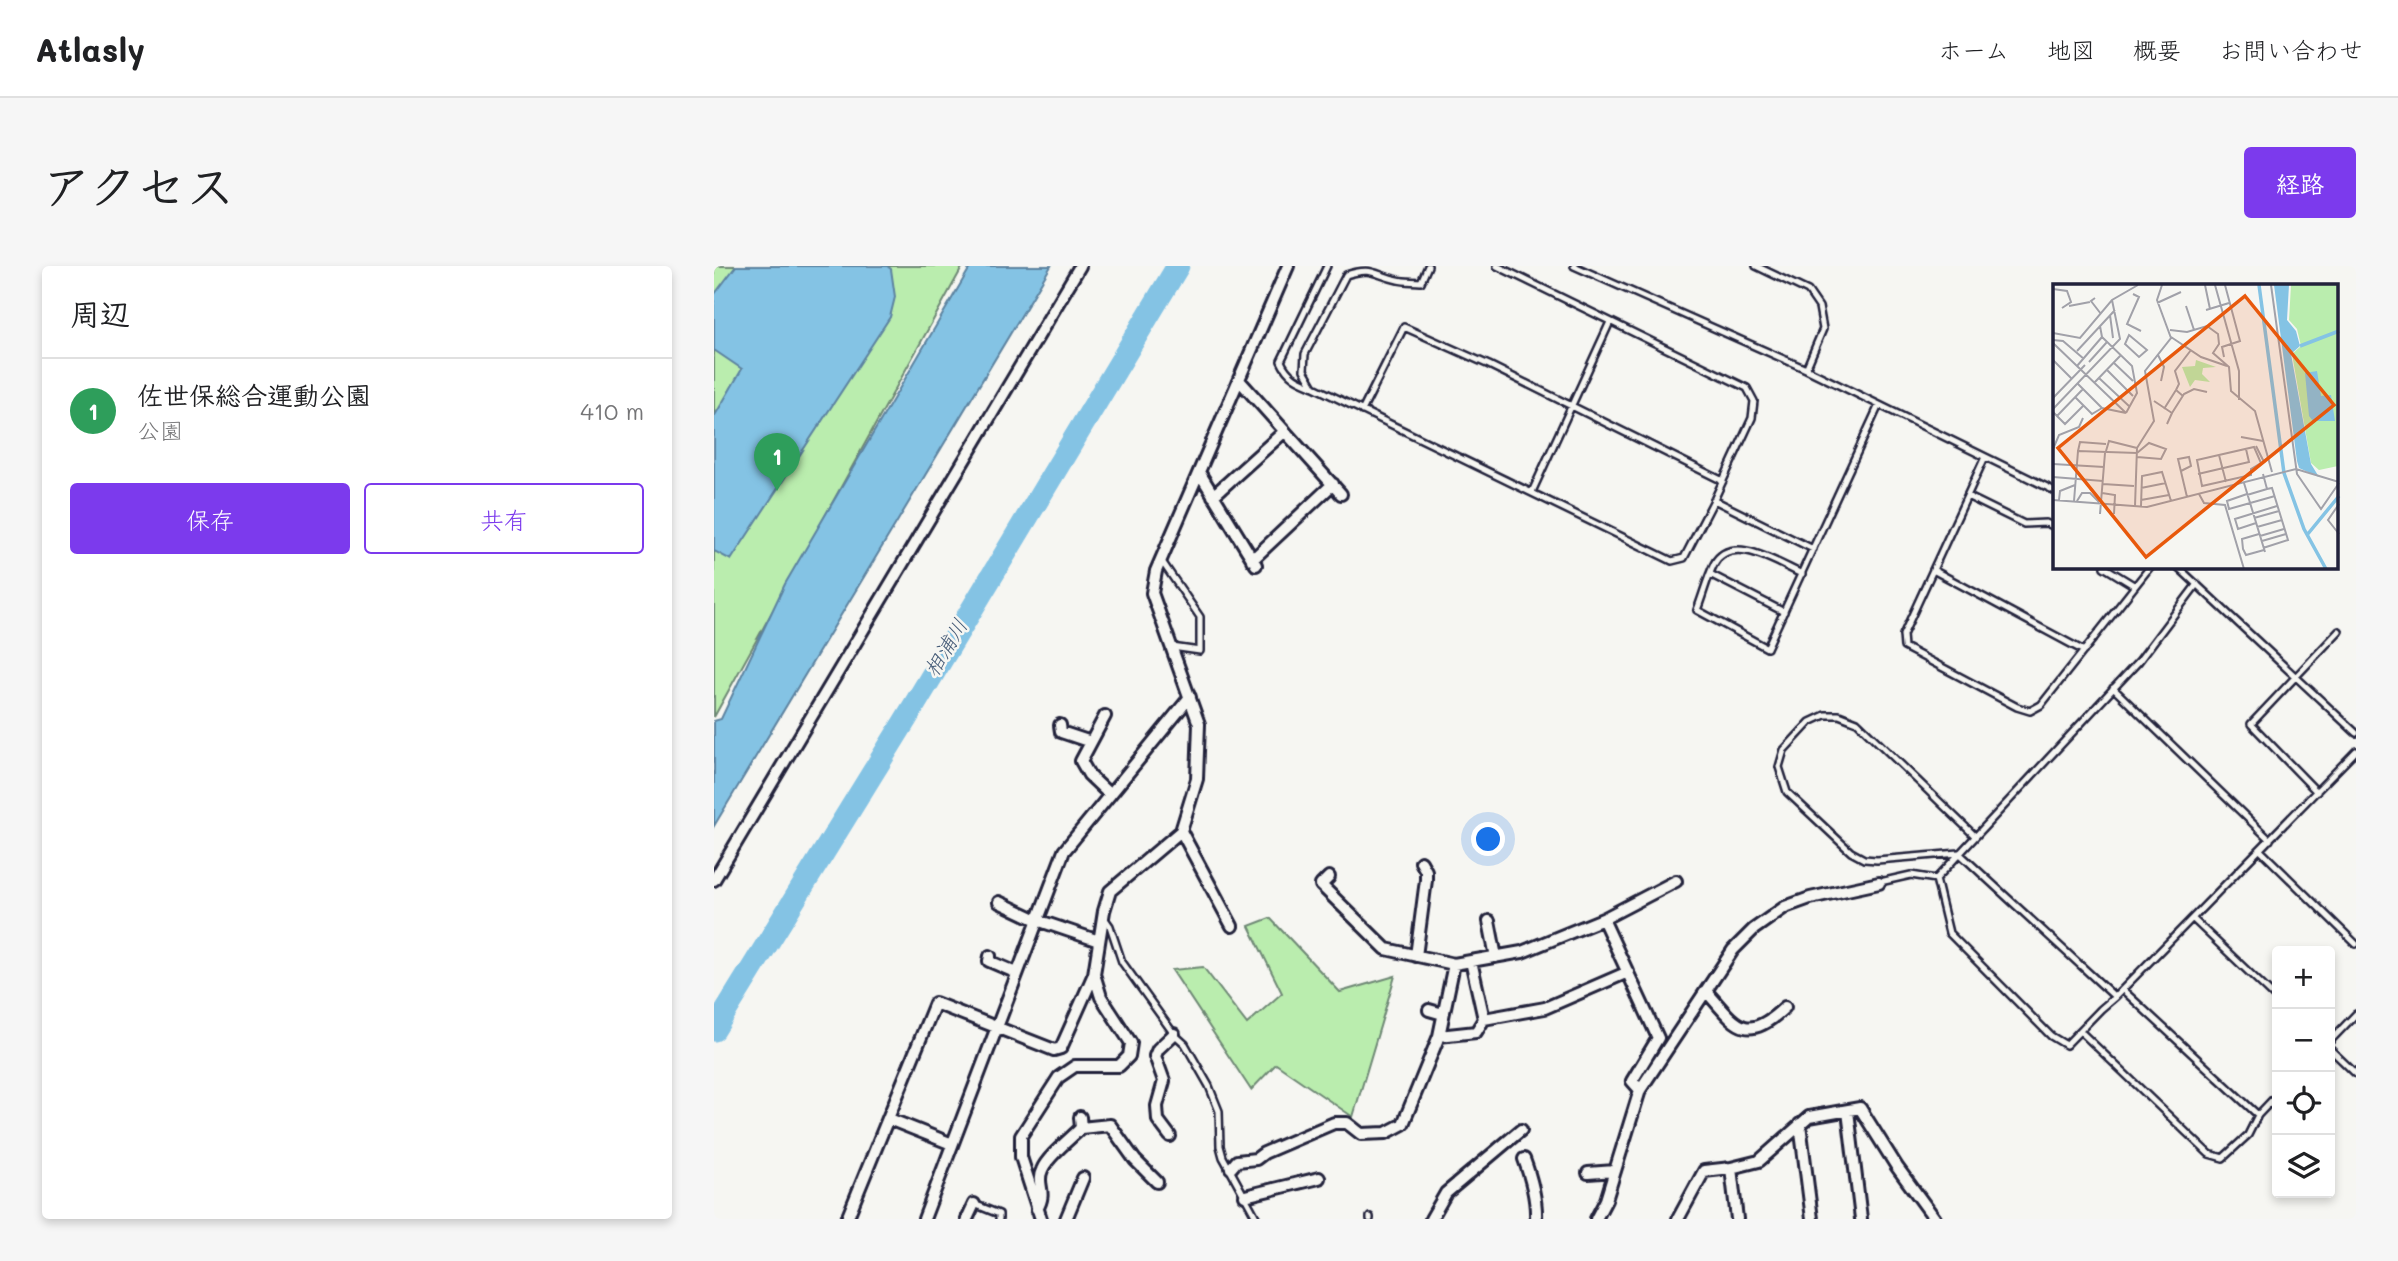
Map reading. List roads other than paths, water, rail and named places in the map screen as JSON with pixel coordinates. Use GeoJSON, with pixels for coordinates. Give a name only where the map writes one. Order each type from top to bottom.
{"type":"FeatureCollection","features":[{"type":"Feature","properties":{"kind":"street"},"geometry":{"type":"LineString","coordinates":[[714,880],[1080,266]]}},
{"type":"Feature","properties":{"kind":"street"},"geometry":{"type":"LineString","coordinates":[[847,1219],[935,1003],[1054,1050],[1061,1048],[1094,974],[1103,916],[1110,891],[1181,831],[1197,779],[1199,724],[1152,593],[1156,571],[1288,266]]}},
{"type":"Feature","properties":{"kind":"street"},"geometry":{"type":"LineString","coordinates":[[1239,380],[1341,494]]}},
{"type":"Feature","properties":{"kind":"street"},"geometry":{"type":"LineString","coordinates":[[1213,496],[1285,431]]}},
{"type":"Feature","properties":{"kind":"street"},"geometry":{"type":"LineString","coordinates":[[1199,472],[1254,563],[1333,484]]}},
{"type":"Feature","properties":{"kind":"street"},"geometry":{"type":"LineString","coordinates":[[924,1219],[1064,851],[1190,697]]}},
{"type":"Feature","properties":{"kind":"street"},"geometry":{"type":"LineString","coordinates":[[1105,716],[1081,761],[1089,775],[1110,795]]}},
{"type":"Feature","properties":{"kind":"street"},"geometry":{"type":"LineString","coordinates":[[1060,725],[1061,732],[1091,742]]}},
{"type":"Feature","properties":{"kind":"street"},"geometry":{"type":"LineString","coordinates":[[1181,831],[1231,926]]}},
{"type":"Feature","properties":{"kind":"street"},"geometry":{"type":"LineString","coordinates":[[1416,956],[1426,880],[1426,871],[1421,862]]}},
{"type":"Feature","properties":{"kind":"street"},"geometry":{"type":"LineString","coordinates":[[1329,877],[1321,885],[1386,949],[1454,964],[1522,952],[1667,892],[1676,881]]}},
{"type":"Feature","properties":{"kind":"street"},"geometry":{"type":"LineString","coordinates":[[1597,1219],[1606,1200],[1640,1090],[1733,950],[1754,929],[1785,907],[1810,898],[1879,883]]}},
{"type":"Feature","properties":{"kind":"street"},"geometry":{"type":"LineString","coordinates":[[999,902],[1037,920],[1099,942]]}},
{"type":"Feature","properties":{"kind":"street"},"geometry":{"type":"LineString","coordinates":[[1603,919],[1658,1038],[1632,1081],[1640,1090]]}},
{"type":"Feature","properties":{"kind":"street"},"geometry":{"type":"LineString","coordinates":[[1489,921],[1496,957]]}},
{"type":"Feature","properties":{"kind":"street"},"geometry":{"type":"LineString","coordinates":[[989,961],[1017,973]]}},
{"type":"Feature","properties":{"kind":"street"},"geometry":{"type":"LineString","coordinates":[[1439,1036],[1476,1032],[1484,1019],[1471,961]]}},
{"type":"Feature","properties":{"kind":"street"},"geometry":{"type":"LineString","coordinates":[[1231,1168],[1237,1161],[1256,1158],[1334,1122],[1347,1123],[1361,1134],[1386,1133],[1402,1124],[1439,1036],[1454,964]]}},
{"type":"Feature","properties":{"kind":"street"},"geometry":{"type":"LineString","coordinates":[[1484,1019],[1545,1008],[1628,972]]}},
{"type":"Feature","properties":{"kind":"street"},"geometry":{"type":"LineString","coordinates":[[1039,1214],[1021,1157],[1021,1136],[1034,1112],[1059,1077],[1075,1066],[1119,1066],[1129,1056],[1131,1043],[1101,997],[1094,974]]}},
{"type":"Feature","properties":{"kind":"street"},"geometry":{"type":"LineString","coordinates":[[1706,992],[1736,1024],[1746,1028],[1759,1027],[1785,1007]]}},
{"type":"Feature","properties":{"kind":"street"},"geometry":{"type":"LineString","coordinates":[[1429,1010],[1444,1014]]}},
{"type":"Feature","properties":{"kind":"street"},"geometry":{"type":"LineString","coordinates":[[1170,1136],[1158,1120],[1157,1106],[1164,1081],[1155,1056],[1158,1049],[1174,1034]]}},
{"type":"Feature","properties":{"kind":"street"},"geometry":{"type":"LineString","coordinates":[[1400,1100],[1412,1104]]}},
{"type":"Feature","properties":{"kind":"street"},"geometry":{"type":"LineString","coordinates":[[1678,1219],[1704,1171],[1759,1161],[1809,1117],[1860,1108],[1897,1167],[1935,1219]]}},
{"type":"Feature","properties":{"kind":"street"},"geometry":{"type":"LineString","coordinates":[[1848,1111],[1861,1219]]}},
{"type":"Feature","properties":{"kind":"street"},"geometry":{"type":"LineString","coordinates":[[889,1119],[952,1144]]}},
{"type":"Feature","properties":{"kind":"street"},"geometry":{"type":"LineString","coordinates":[[1039,1214],[1043,1199],[1040,1179],[1042,1169],[1080,1123],[1110,1125],[1135,1160],[1157,1182]]}},
{"type":"Feature","properties":{"kind":"street"},"geometry":{"type":"LineString","coordinates":[[1800,1124],[1812,1219]]}},
{"type":"Feature","properties":{"kind":"street"},"geometry":{"type":"LineString","coordinates":[[1431,1219],[1446,1193],[1521,1130]]}},
{"type":"Feature","properties":{"kind":"street"},"geometry":{"type":"LineString","coordinates":[[1524,1159],[1537,1206],[1536,1219]]}},
{"type":"Feature","properties":{"kind":"street"},"geometry":{"type":"LineString","coordinates":[[1731,1168],[1737,1219]]}},
{"type":"Feature","properties":{"kind":"street"},"geometry":{"type":"LineString","coordinates":[[1588,1172],[1615,1171]]}},
{"type":"Feature","properties":{"kind":"street"},"geometry":{"type":"LineString","coordinates":[[1066,1219],[1083,1178]]}},
{"type":"Feature","properties":{"kind":"street"},"geometry":{"type":"LineString","coordinates":[[1245,1196],[1319,1178]]}},
{"type":"Feature","properties":{"kind":"street"},"geometry":{"type":"LineString","coordinates":[[967,1219],[974,1204]]}},
{"type":"Feature","properties":{"kind":"lane"},"geometry":{"type":"LineString","coordinates":[[1327,266],[1282,361],[1285,370],[1295,379],[1672,561],[1684,558],[1752,418],[1754,401],[1747,388],[1497,266]]}},
{"type":"Feature","properties":{"kind":"lane"},"geometry":{"type":"LineString","coordinates":[[1314,387],[1304,370],[1305,354],[1346,275],[1359,267],[1373,267],[1396,280],[1421,282],[1428,266]]}},
{"type":"Feature","properties":{"kind":"lane"},"geometry":{"type":"LineString","coordinates":[[1574,266],[1806,369],[2053,490]]}},
{"type":"Feature","properties":{"kind":"lane"},"geometry":{"type":"LineString","coordinates":[[1756,266],[1808,291],[1819,307],[1823,329],[1806,369]]}},
{"type":"Feature","properties":{"kind":"lane"},"geometry":{"type":"LineString","coordinates":[[1532,492],[1610,323]]}},
{"type":"Feature","properties":{"kind":"lane"},"geometry":{"type":"LineString","coordinates":[[1362,411],[1404,327],[1489,365],[1723,481]]}},
{"type":"Feature","properties":{"kind":"lane"},"geometry":{"type":"LineString","coordinates":[[1802,574],[1757,553],[1738,548],[1715,561],[1697,610],[1767,648],[1802,574],[1879,405]]}},
{"type":"Feature","properties":{"kind":"lane"},"geometry":{"type":"LineString","coordinates":[[1985,457],[1903,635],[1904,647],[2017,707],[2030,711],[2041,705],[2148,569]]}},
{"type":"Feature","properties":{"kind":"lane"},"geometry":{"type":"LineString","coordinates":[[1967,496],[2024,524],[2046,523],[2053,526]]}},
{"type":"Feature","properties":{"kind":"lane"},"geometry":{"type":"LineString","coordinates":[[1714,500],[1813,549]]}},
{"type":"Feature","properties":{"kind":"lane"},"geometry":{"type":"LineString","coordinates":[[1161,560],[1200,617],[1200,651],[1172,647]]}},
{"type":"Feature","properties":{"kind":"lane"},"geometry":{"type":"LineString","coordinates":[[2107,569],[2135,586]]}},
{"type":"Feature","properties":{"kind":"lane"},"geometry":{"type":"LineString","coordinates":[[2180,569],[2356,733]]}},
{"type":"Feature","properties":{"kind":"lane"},"geometry":{"type":"LineString","coordinates":[[1933,570],[2084,651]]}},
{"type":"Feature","properties":{"kind":"lane"},"geometry":{"type":"LineString","coordinates":[[1710,574],[1784,612]]}},
{"type":"Feature","properties":{"kind":"lane"},"geometry":{"type":"LineString","coordinates":[[1936,879],[2139,661],[2197,584]]}},
{"type":"Feature","properties":{"kind":"lane"},"geometry":{"type":"LineString","coordinates":[[2316,792],[2250,724],[2339,631]]}},
{"type":"Feature","properties":{"kind":"lane"},"geometry":{"type":"LineString","coordinates":[[2113,688],[2270,840]]}},
{"type":"Feature","properties":{"kind":"lane"},"geometry":{"type":"LineString","coordinates":[[1975,836],[1857,722],[1839,715],[1825,715],[1810,722],[1784,750],[1779,767],[1787,792],[1851,852],[1864,859],[1877,860],[1959,853],[2115,997]]}},
{"type":"Feature","properties":{"kind":"lane"},"geometry":{"type":"LineString","coordinates":[[1936,879],[1949,933],[2051,1036],[2066,1045],[2124,991],[2356,751]]}},
{"type":"Feature","properties":{"kind":"lane"},"geometry":{"type":"LineString","coordinates":[[2260,850],[2356,943]]}},
{"type":"Feature","properties":{"kind":"lane"},"geometry":{"type":"LineString","coordinates":[[1879,883],[1911,875],[1936,879]]}},
{"type":"Feature","properties":{"kind":"lane"},"geometry":{"type":"LineString","coordinates":[[1103,916],[1110,926],[1122,962],[1140,990],[1185,1044],[1209,1086],[1219,1111],[1223,1157],[1258,1219]]}},
{"type":"Feature","properties":{"kind":"lane"},"geometry":{"type":"LineString","coordinates":[[2193,919],[2272,994]]}},
{"type":"Feature","properties":{"kind":"lane"},"geometry":{"type":"LineString","coordinates":[[2124,991],[2258,1115]]}},
{"type":"Feature","properties":{"kind":"lane"},"geometry":{"type":"LineString","coordinates":[[2335,1036],[2356,1014]]}},
{"type":"Feature","properties":{"kind":"lane"},"geometry":{"type":"LineString","coordinates":[[2080,1031],[2209,1154],[2223,1158],[2248,1135],[2258,1115],[2272,1100]]}},
{"type":"Feature","properties":{"kind":"lane"},"geometry":{"type":"LineString","coordinates":[[2335,1054],[2356,1074]]}},
{"type":"Feature","properties":{"kind":"lane"},"geometry":{"type":"LineString","coordinates":[[974,1204],[999,1214],[999,1219]]}},
{"type":"Feature","properties":{"kind":"water"},"geometry":{"type":"Polygon","coordinates":[[[736,266],[887,266],[891,269],[895,297],[890,317],[731,560],[714,551],[714,417],[742,369],[714,350],[714,295],[736,266]]]}},
{"type":"Feature","properties":{"kind":"water"},"geometry":{"type":"Polygon","coordinates":[[[971,266],[1051,266],[714,826],[714,721],[721,719],[785,584],[971,266]]]}},
{"type":"Feature","properties":{"kind":"waterway","name":"相浦川"},"geometry":{"type":"LineString","coordinates":[[714,1030],[906,719],[1178,266]]}},
{"type":"Feature","properties":{"kind":"place","name":"佐世保総合運動公園"},"geometry":{"type":"Point","coordinates":[777,491]}}]}
